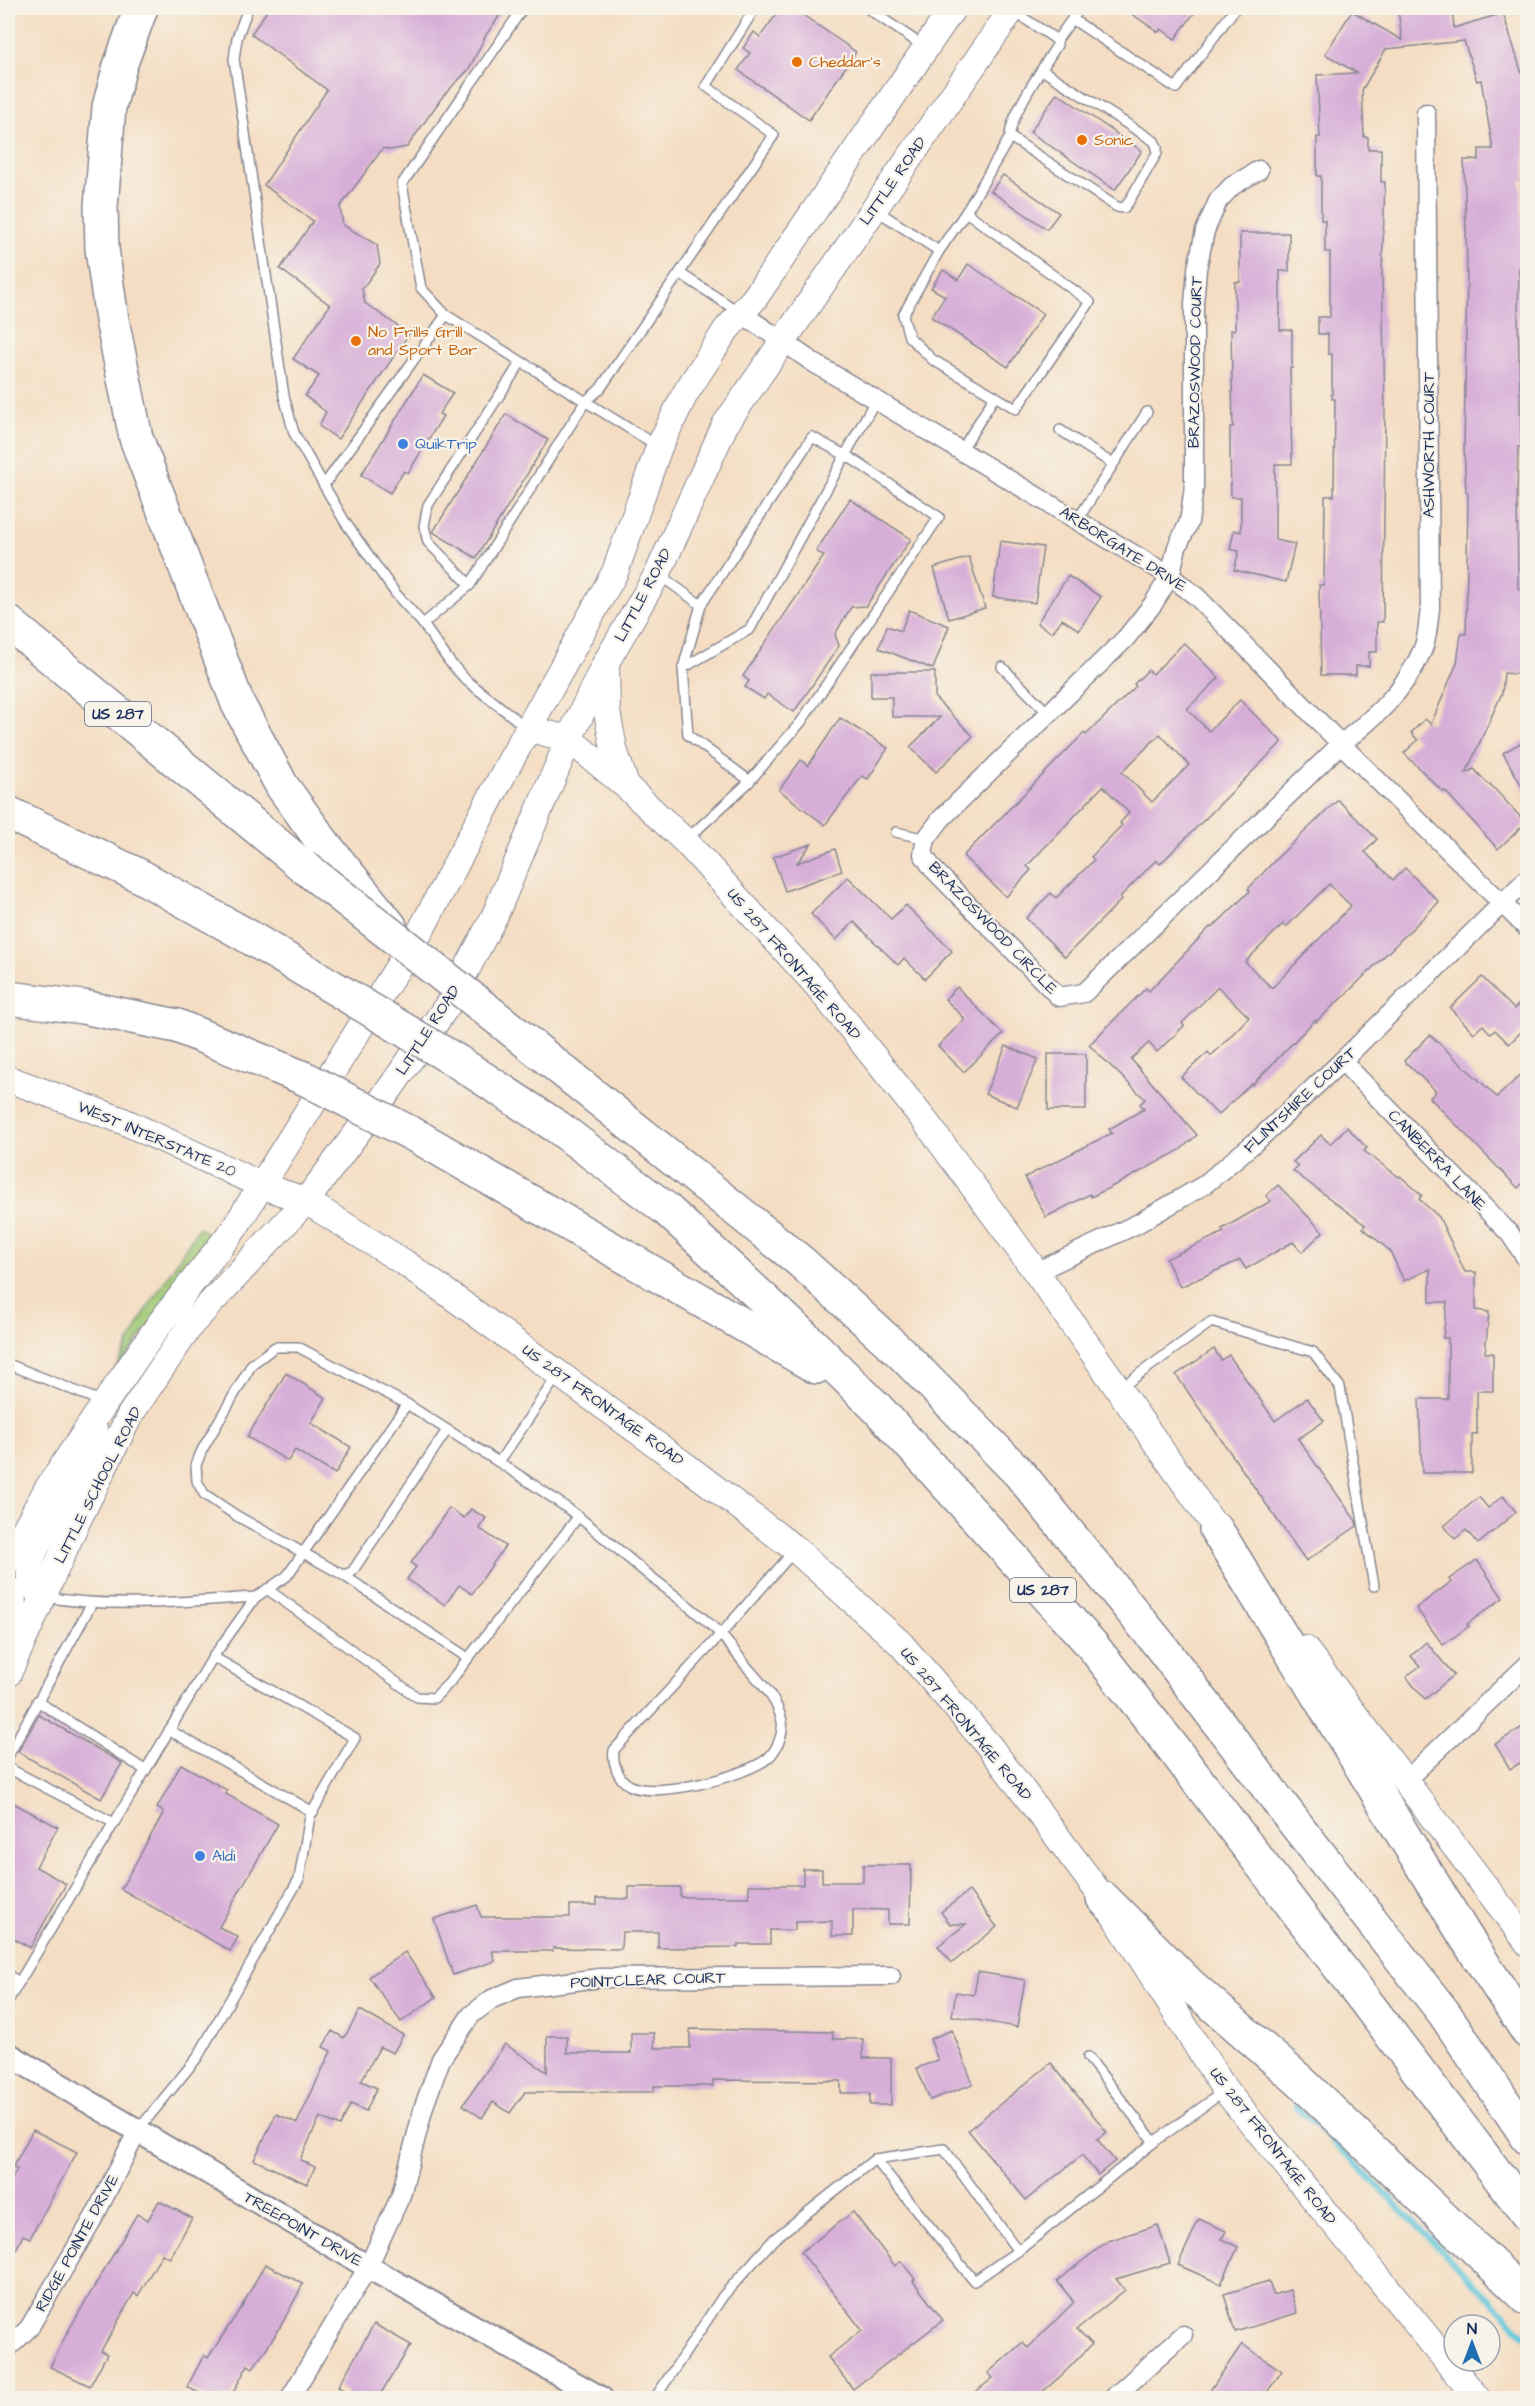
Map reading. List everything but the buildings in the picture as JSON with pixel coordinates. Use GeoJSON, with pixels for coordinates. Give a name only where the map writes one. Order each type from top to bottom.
{"type":"FeatureCollection","features":[{"type":"Feature","properties":{"kind":"highway"},"geometry":{"type":"LineString","coordinates":[[141,8],[120,66],[109,107],[101,207],[102,249],[112,320],[136,438],[238,705],[282,786],[314,855]]}},
{"type":"Feature","properties":{"kind":"highway","name":"US 287"},"geometry":{"type":"LineString","coordinates":[[8,622],[314,855],[407,947],[800,1261],[900,1352],[1020,1474],[1159,1644],[1293,1822],[1438,2004],[1527,2138]]}},
{"type":"Feature","properties":{"kind":"highway","name":"US 287"},"geometry":{"type":"LineString","coordinates":[[8,813],[140,876],[244,934],[458,1062],[559,1128],[666,1209],[878,1408],[1091,1644],[1169,1743],[1527,2215]]}},
{"type":"Feature","properties":{"kind":"highway"},"geometry":{"type":"LineString","coordinates":[[8,998],[83,1007],[177,1026],[306,1079],[420,1138],[792,1352],[878,1408]]}},
{"type":"Feature","properties":{"kind":"highway"},"geometry":{"type":"LineString","coordinates":[[1216,1529],[1465,1936],[1527,2032]]}},
{"type":"Feature","properties":{"kind":"highway"},"geometry":{"type":"LineString","coordinates":[[1103,1898],[1189,1984],[1308,2089],[1527,2299]]}},
{"type":"Feature","properties":{"kind":"main road"},"geometry":{"type":"LineString","coordinates":[[261,1185],[420,932],[615,572],[659,447],[685,394],[726,330],[754,298],[953,8]]}},
{"type":"Feature","properties":{"kind":"main road","name":"LITTLE ROAD"},"geometry":{"type":"LineString","coordinates":[[306,1201],[392,1086],[448,1003],[495,915],[569,739],[605,664],[658,573],[725,425],[781,340],[1012,8]]}},
{"type":"Feature","properties":{"kind":"main road"},"geometry":{"type":"LineString","coordinates":[[605,664],[607,712],[614,749],[626,786]]}},
{"type":"Feature","properties":{"kind":"main road","name":"US 287 FRONTAGE ROAD"},"geometry":{"type":"LineString","coordinates":[[529,729],[569,739],[626,786],[685,841],[815,983],[925,1121],[1036,1272],[1216,1529],[1404,1782],[1525,1935]]}},
{"type":"Feature","properties":{"kind":"main road","name":"WEST INTERSTATE 20"},"geometry":{"type":"LineString","coordinates":[[8,1079],[121,1120],[261,1185],[306,1201]]}},
{"type":"Feature","properties":{"kind":"main road","name":"LITTLE SCHOOL ROAD"},"geometry":{"type":"LineString","coordinates":[[8,1560],[46,1489],[160,1323],[234,1229],[261,1185]]}},
{"type":"Feature","properties":{"kind":"main road","name":"US 287 FRONTAGE ROAD"},"geometry":{"type":"LineString","coordinates":[[306,1201],[405,1263],[559,1373],[795,1549],[900,1643],[990,1747],[1103,1898],[1225,2090],[1477,2398]]}},
{"type":"Feature","properties":{"kind":"main road","name":"LITTLE SCHOOL ROAD"},"geometry":{"type":"LineString","coordinates":[[8,1674],[130,1415],[192,1323],[306,1201]]}},
{"type":"Feature","properties":{"kind":"main road"},"geometry":{"type":"LineString","coordinates":[[43,1597],[36,1590],[30,1578],[30,1568],[35,1552],[80,1480],[105,1403]]}},
{"type":"Feature","properties":{"kind":"main road"},"geometry":{"type":"LineString","coordinates":[[8,1589],[13,1602],[8,1621]]}},
{"type":"Feature","properties":{"kind":"street","name":"ASHWORTH COURT"},"geometry":{"type":"LineString","coordinates":[[1341,744],[1381,711],[1402,685],[1424,649],[1430,609],[1426,113]]}},
{"type":"Feature","properties":{"kind":"street","name":"BRAZOSWOOD COURT"},"geometry":{"type":"LineString","coordinates":[[1170,576],[1177,547],[1189,522],[1194,487],[1194,304],[1197,269],[1203,240],[1218,201],[1232,186],[1259,170]]}},
{"type":"Feature","properties":{"kind":"street","name":"ARBORGATE DRIVE"},"geometry":{"type":"LineString","coordinates":[[741,313],[814,363],[1078,519],[1170,576],[1197,597],[1527,929]]}},
{"type":"Feature","properties":{"kind":"street","name":"BRAZOSWOOD CIRCLE"},"geometry":{"type":"LineString","coordinates":[[1170,576],[1153,604],[1126,638],[941,819],[926,839],[923,854],[933,868],[1041,980],[1059,997],[1084,993],[1341,744]]}},
{"type":"Feature","properties":{"kind":"street","name":"FLINTSHIRE COURT"},"geometry":{"type":"LineString","coordinates":[[1036,1272],[1137,1224],[1204,1185],[1260,1138],[1342,1061],[1527,878]]}},
{"type":"Feature","properties":{"kind":"street","name":"CANBERRA LANE"},"geometry":{"type":"LineString","coordinates":[[1342,1061],[1510,1234],[1527,1261]]}},
{"type":"Feature","properties":{"kind":"street"},"geometry":{"type":"LineString","coordinates":[[1404,1782],[1527,1664]]}},
{"type":"Feature","properties":{"kind":"street","name":"POINTCLEAR COURT"},"geometry":{"type":"LineString","coordinates":[[290,2398],[368,2267],[401,2195],[424,2106],[441,2059],[471,2015],[492,1999],[518,1988],[600,1978],[891,1976]]}},
{"type":"Feature","properties":{"kind":"street","name":"TREEPOINT DRIVE"},"geometry":{"type":"LineString","coordinates":[[8,2054],[368,2267],[601,2398]]}},
{"type":"Feature","properties":{"kind":"street","name":"RIDGE POINTE DRIVE"},"geometry":{"type":"LineString","coordinates":[[8,2348],[29,2328],[94,2217],[137,2132]]}},
{"type":"Feature","properties":{"kind":"street"},"geometry":{"type":"LineString","coordinates":[[1113,2398],[1183,2335]]}},
{"type":"Feature","properties":{"kind":"lane"},"geometry":{"type":"LineString","coordinates":[[248,8],[237,38],[234,59],[284,396],[294,433],[345,522],[449,661],[466,680],[529,729]]}},
{"type":"Feature","properties":{"kind":"lane"},"geometry":{"type":"LineString","coordinates":[[522,8],[402,184],[421,288],[446,315],[659,447]]}},
{"type":"Feature","properties":{"kind":"lane"},"geometry":{"type":"LineString","coordinates":[[423,624],[470,585],[585,402],[600,389],[774,135],[706,86],[755,8]]}},
{"type":"Feature","properties":{"kind":"lane"},"geometry":{"type":"LineString","coordinates":[[867,8],[925,48]]}},
{"type":"Feature","properties":{"kind":"lane"},"geometry":{"type":"LineString","coordinates":[[1012,8],[1057,40]]}},
{"type":"Feature","properties":{"kind":"lane"},"geometry":{"type":"LineString","coordinates":[[966,212],[1090,302],[1016,409],[933,360],[909,337],[903,315],[939,251],[966,212],[1010,137],[1009,131],[1016,115],[1057,45],[1057,40],[1080,8]]}},
{"type":"Feature","properties":{"kind":"lane"},"geometry":{"type":"LineString","coordinates":[[1072,19],[1176,88],[1234,9],[1231,8]]}},
{"type":"Feature","properties":{"kind":"lane"},"geometry":{"type":"LineString","coordinates":[[1010,137],[1117,207],[1124,208],[1157,153],[1158,147],[1154,141],[1042,70]]}},
{"type":"Feature","properties":{"kind":"lane"},"geometry":{"type":"LineString","coordinates":[[874,208],[939,251]]}},
{"type":"Feature","properties":{"kind":"lane"},"geometry":{"type":"LineString","coordinates":[[681,273],[741,313]]}},
{"type":"Feature","properties":{"kind":"lane"},"geometry":{"type":"LineString","coordinates":[[324,485],[446,315]]}},
{"type":"Feature","properties":{"kind":"lane"},"geometry":{"type":"LineString","coordinates":[[470,585],[428,542],[424,526],[428,505],[522,362]]}},
{"type":"Feature","properties":{"kind":"lane"},"geometry":{"type":"LineString","coordinates":[[961,451],[994,396]]}},
{"type":"Feature","properties":{"kind":"lane"},"geometry":{"type":"LineString","coordinates":[[683,668],[750,629],[876,399]]}},
{"type":"Feature","properties":{"kind":"lane"},"geometry":{"type":"LineString","coordinates":[[1078,519],[1147,411]]}},
{"type":"Feature","properties":{"kind":"lane"},"geometry":{"type":"LineString","coordinates":[[1060,430],[1113,464]]}},
{"type":"Feature","properties":{"kind":"lane"},"geometry":{"type":"LineString","coordinates":[[685,841],[750,781],[801,722],[939,517],[846,456],[812,437],[701,604],[683,668],[687,735],[750,781]]}},
{"type":"Feature","properties":{"kind":"lane"},"geometry":{"type":"LineString","coordinates":[[658,573],[701,604]]}},
{"type":"Feature","properties":{"kind":"lane"},"geometry":{"type":"LineString","coordinates":[[1002,667],[1048,713]]}},
{"type":"Feature","properties":{"kind":"lane"},"geometry":{"type":"LineString","coordinates":[[896,832],[926,839]]}},
{"type":"Feature","properties":{"kind":"lane"},"geometry":{"type":"LineString","coordinates":[[1118,1389],[1211,1322],[1312,1352],[1340,1387],[1374,1586]]}},
{"type":"Feature","properties":{"kind":"lane"},"geometry":{"type":"LineString","coordinates":[[468,1658],[343,1575],[332,1571],[302,1551],[237,1516],[204,1494],[197,1482],[196,1465],[202,1450],[252,1364],[275,1347],[298,1347],[408,1404],[499,1462],[578,1517],[721,1634],[768,1691],[783,1723],[780,1741],[770,1757],[749,1770],[668,1789],[643,1790],[628,1785],[617,1771],[613,1759],[614,1750],[721,1634],[795,1549]]}},
{"type":"Feature","properties":{"kind":"lane"},"geometry":{"type":"LineString","coordinates":[[8,1364],[105,1403]]}},
{"type":"Feature","properties":{"kind":"lane"},"geometry":{"type":"LineString","coordinates":[[499,1462],[559,1373]]}},
{"type":"Feature","properties":{"kind":"lane"},"geometry":{"type":"LineString","coordinates":[[8,2001],[213,1657],[255,1597],[287,1576],[302,1551],[408,1404]]}},
{"type":"Feature","properties":{"kind":"lane"},"geometry":{"type":"LineString","coordinates":[[343,1575],[352,1572],[447,1430]]}},
{"type":"Feature","properties":{"kind":"lane"},"geometry":{"type":"LineString","coordinates":[[267,1589],[417,1697],[434,1698],[449,1683],[578,1517]]}},
{"type":"Feature","properties":{"kind":"lane"},"geometry":{"type":"LineString","coordinates":[[43,1597],[77,1603],[255,1597]]}},
{"type":"Feature","properties":{"kind":"lane"},"geometry":{"type":"LineString","coordinates":[[8,1756],[92,1603]]}},
{"type":"Feature","properties":{"kind":"lane"},"geometry":{"type":"LineString","coordinates":[[137,2132],[197,2058],[299,1879],[313,1812],[355,1738],[213,1657]]}},
{"type":"Feature","properties":{"kind":"lane"},"geometry":{"type":"LineString","coordinates":[[37,1701],[145,1770]]}},
{"type":"Feature","properties":{"kind":"lane"},"geometry":{"type":"LineString","coordinates":[[169,1731],[313,1812]]}},
{"type":"Feature","properties":{"kind":"lane"},"geometry":{"type":"LineString","coordinates":[[8,1768],[114,1823]]}},
{"type":"Feature","properties":{"kind":"lane"},"geometry":{"type":"LineString","coordinates":[[8,1975],[19,1982]]}},
{"type":"Feature","properties":{"kind":"lane"},"geometry":{"type":"LineString","coordinates":[[1088,2057],[1154,2142]]}},
{"type":"Feature","properties":{"kind":"lane"},"geometry":{"type":"LineString","coordinates":[[875,2159],[974,2281],[1018,2251],[1154,2142],[1225,2090]]}},
{"type":"Feature","properties":{"kind":"lane"},"geometry":{"type":"LineString","coordinates":[[655,2398],[723,2296],[774,2239],[875,2159],[944,2149],[1018,2251]]}},
{"type":"Feature","properties":{"kind":"green space"},"geometry":{"type":"Polygon","coordinates":[[[199,1227],[215,1239],[112,1376],[146,1310],[199,1227]]]}},
{"type":"Feature","properties":{"kind":"waterway"},"geometry":{"type":"LineString","coordinates":[[1296,2106],[1528,2337]]}},
{"type":"Feature","properties":{"kind":"place","name":"Cheddar's"},"geometry":{"type":"Point","coordinates":[797,62]}},
{"type":"Feature","properties":{"kind":"place","name":"Sonic"},"geometry":{"type":"Point","coordinates":[1082,140]}},
{"type":"Feature","properties":{"kind":"place","name":"No Frills Grill and Sport Bar"},"geometry":{"type":"Point","coordinates":[356,341]}},
{"type":"Feature","properties":{"kind":"place","name":"QuikTrip"},"geometry":{"type":"Point","coordinates":[403,444]}},
{"type":"Feature","properties":{"kind":"place","name":"Aldi"},"geometry":{"type":"Point","coordinates":[200,1856]}}]}
